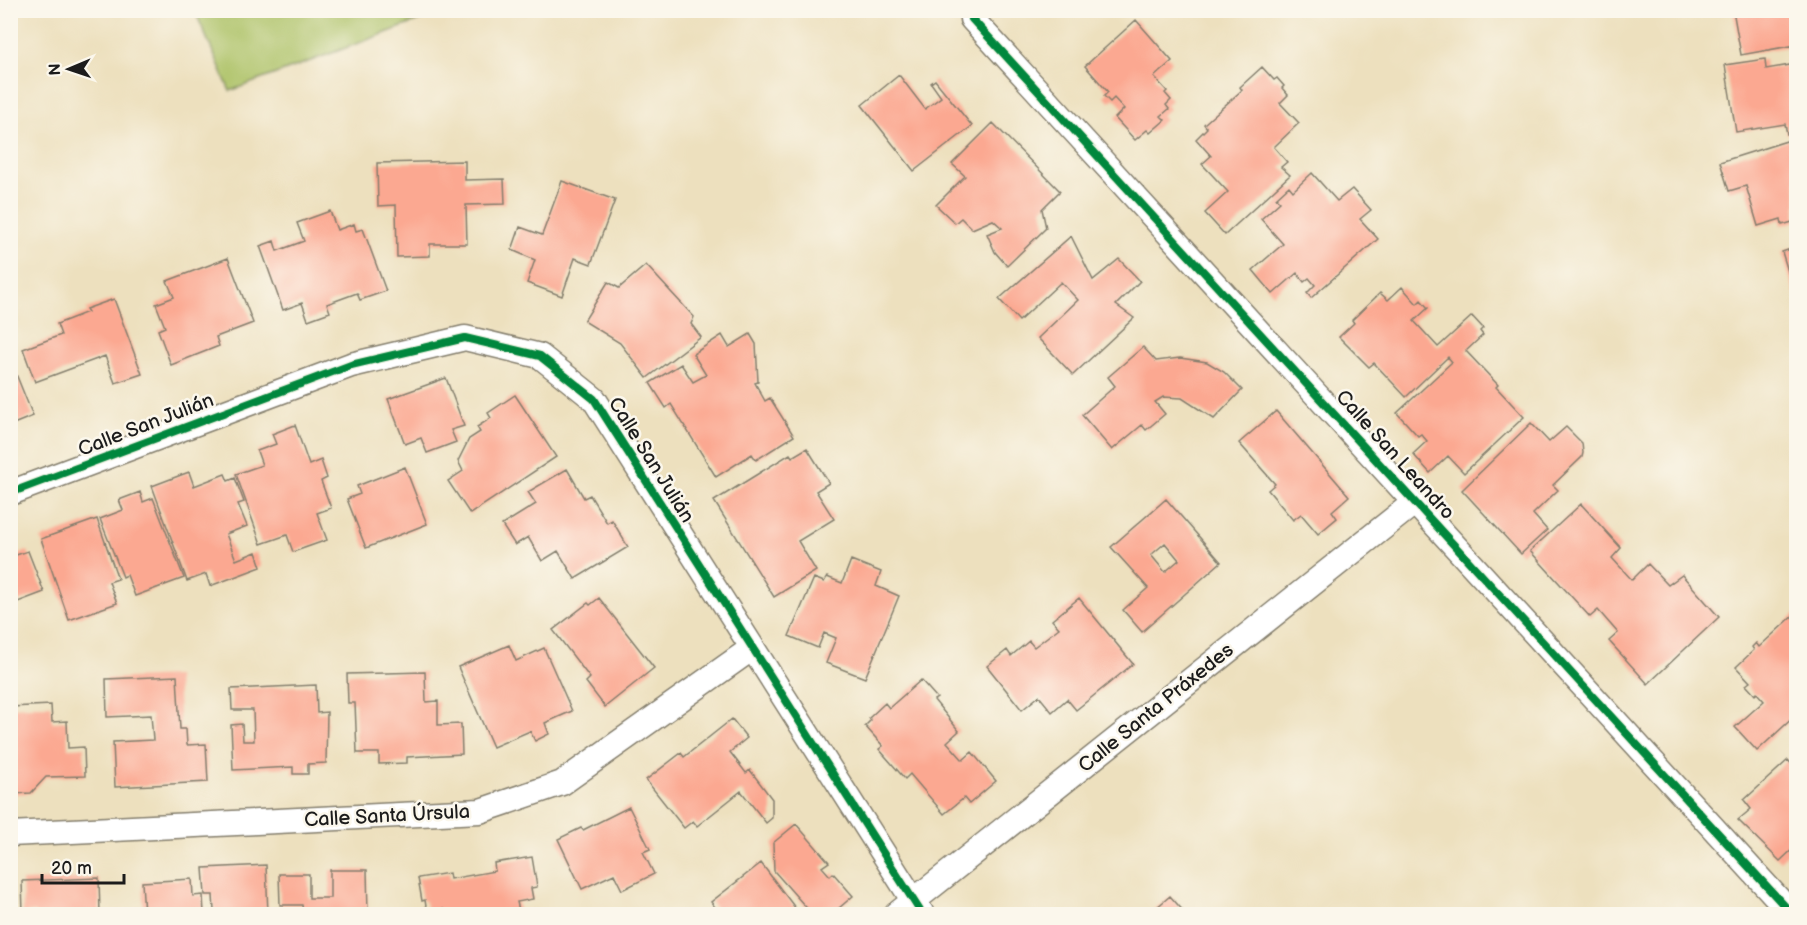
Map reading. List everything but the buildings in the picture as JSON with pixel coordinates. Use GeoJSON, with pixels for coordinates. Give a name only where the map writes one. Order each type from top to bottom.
{"type":"FeatureCollection","features":[{"type":"Feature","properties":{"kind":"street","name":"Calle San Leandro"},"geometry":{"type":"LineString","coordinates":[[972,19],[1792,915]]}},
{"type":"Feature","properties":{"kind":"street","name":"Calle San Julián"},"geometry":{"type":"LineString","coordinates":[[10,493],[351,365],[465,338],[540,356],[594,399],[911,910]]}},
{"type":"Feature","properties":{"kind":"street","name":"Calle Santa Práxedes"},"geometry":{"type":"LineString","coordinates":[[911,910],[1415,502]]}},
{"type":"Feature","properties":{"kind":"street","name":"Calle Santa Úrsula"},"geometry":{"type":"LineString","coordinates":[[10,834],[480,811],[562,783],[751,649]]}},
{"type":"Feature","properties":{"kind":"green space"},"geometry":{"type":"Polygon","coordinates":[[[195,11],[445,11],[230,91],[195,11]]]}},
{"type":"Feature","properties":{"kind":"cycle path"},"geometry":{"type":"LineString","coordinates":[[972,19],[1792,914]]}},
{"type":"Feature","properties":{"kind":"cycle path"},"geometry":{"type":"LineString","coordinates":[[10,493],[351,365],[465,338],[540,356],[594,399],[922,914]]}}]}
